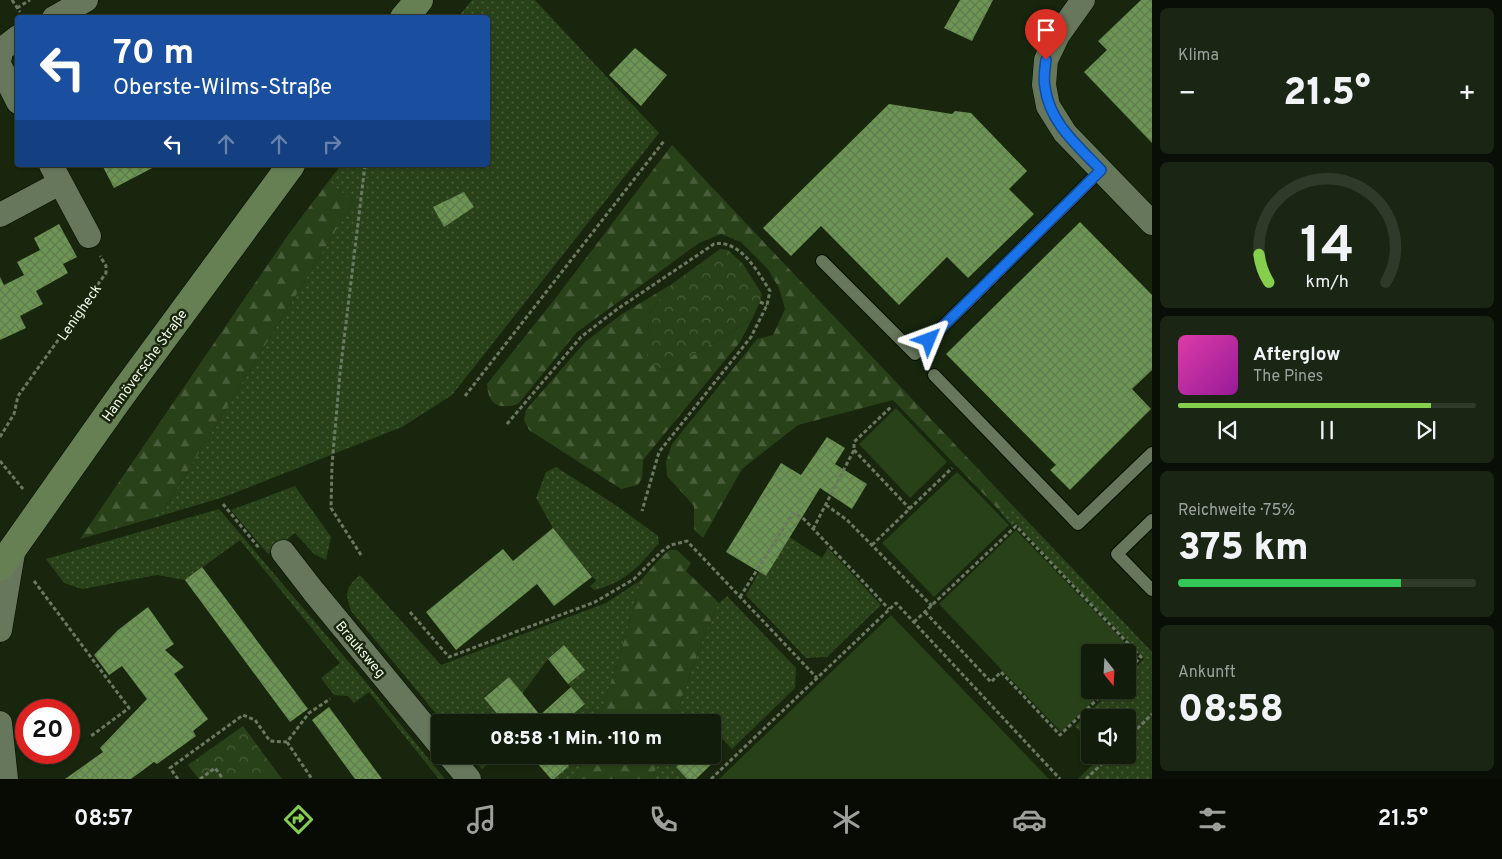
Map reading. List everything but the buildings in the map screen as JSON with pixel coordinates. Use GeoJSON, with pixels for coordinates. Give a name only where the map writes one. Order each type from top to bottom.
{"type":"FeatureCollection","features":[{"type":"Feature","properties":{"kind":"main road"},"geometry":{"type":"LineString","coordinates":[[406,15],[419,0]]}},
{"type":"Feature","properties":{"kind":"main road","name":"Hannöversche Straße"},"geometry":{"type":"LineString","coordinates":[[5,557],[243,228],[289,167]]}},
{"type":"Feature","properties":{"kind":"street"},"geometry":{"type":"LineString","coordinates":[[59,15],[86,0]]}},
{"type":"Feature","properties":{"kind":"street"},"geometry":{"type":"LineString","coordinates":[[1083,0],[1058,35],[1046,60],[1044,85],[1048,106],[1065,133],[1152,224]]}},
{"type":"Feature","properties":{"kind":"street"},"geometry":{"type":"LineString","coordinates":[[15,39],[1,50],[1,66],[15,96]]}},
{"type":"Feature","properties":{"kind":"street"},"geometry":{"type":"LineString","coordinates":[[0,215],[56,174],[89,236]]}},
{"type":"Feature","properties":{"kind":"street","name":"Brauksweg"},"geometry":{"type":"LineString","coordinates":[[283,552],[431,734]]}},
{"type":"Feature","properties":{"kind":"street"},"geometry":{"type":"LineString","coordinates":[[0,630],[5,557]]}},
{"type":"Feature","properties":{"kind":"street"},"geometry":{"type":"LineString","coordinates":[[0,724],[6,779]]}},
{"type":"Feature","properties":{"kind":"street"},"geometry":{"type":"LineString","coordinates":[[456,764],[469,779]]}},
{"type":"Feature","properties":{"kind":"lane"},"geometry":{"type":"LineString","coordinates":[[822,261],[915,354],[1101,170]]}},
{"type":"Feature","properties":{"kind":"lane"},"geometry":{"type":"LineString","coordinates":[[934,375],[1078,524],[1152,453]]}},
{"type":"Feature","properties":{"kind":"lane"},"geometry":{"type":"LineString","coordinates":[[1152,520],[1117,554],[1152,590]]}},
{"type":"Feature","properties":{"kind":"path"},"geometry":{"type":"LineString","coordinates":[[12,0],[21,15]]}},
{"type":"Feature","properties":{"kind":"path"},"geometry":{"type":"LineString","coordinates":[[17,8],[30,0]]}},
{"type":"Feature","properties":{"kind":"path"},"geometry":{"type":"LineString","coordinates":[[465,396],[664,141]]}},
{"type":"Feature","properties":{"kind":"path"},"geometry":{"type":"LineString","coordinates":[[361,556],[331,508],[332,465],[340,374],[365,167]]}},
{"type":"Feature","properties":{"kind":"path","name":"Lenigheck"},"geometry":{"type":"LineString","coordinates":[[0,436],[14,414],[18,396],[106,273],[106,266],[89,236]]}},
{"type":"Feature","properties":{"kind":"path"},"geometry":{"type":"LineString","coordinates":[[507,424],[581,337],[616,310],[714,244],[724,242],[736,247],[759,273],[770,291],[767,305],[751,337],[659,452],[642,511]]}},
{"type":"Feature","properties":{"kind":"path"},"geometry":{"type":"LineString","coordinates":[[760,302],[767,305]]}},
{"type":"Feature","properties":{"kind":"path"},"geometry":{"type":"LineString","coordinates":[[813,529],[854,450],[854,442],[892,406]]}},
{"type":"Feature","properties":{"kind":"path"},"geometry":{"type":"LineString","coordinates":[[854,450],[910,509]]}},
{"type":"Feature","properties":{"kind":"path"},"geometry":{"type":"LineString","coordinates":[[0,461],[40,509]]}},
{"type":"Feature","properties":{"kind":"path"},"geometry":{"type":"LineString","coordinates":[[872,545],[952,468]]}},
{"type":"Feature","properties":{"kind":"path"},"geometry":{"type":"LineString","coordinates":[[223,504],[266,556],[283,552]]}},
{"type":"Feature","properties":{"kind":"path"},"geometry":{"type":"LineString","coordinates":[[826,505],[848,520],[932,606]]}},
{"type":"Feature","properties":{"kind":"path"},"geometry":{"type":"LineString","coordinates":[[740,597],[793,513],[802,517],[889,609]]}},
{"type":"Feature","properties":{"kind":"path"},"geometry":{"type":"LineString","coordinates":[[914,622],[1016,526],[1129,644]]}},
{"type":"Feature","properties":{"kind":"path"},"geometry":{"type":"LineString","coordinates":[[410,612],[449,657],[595,602],[634,579],[661,552],[671,545],[687,541],[817,678]]}},
{"type":"Feature","properties":{"kind":"path"},"geometry":{"type":"LineString","coordinates":[[30,577],[129,708],[91,736]]}},
{"type":"Feature","properties":{"kind":"path"},"geometry":{"type":"LineString","coordinates":[[711,779],[896,603],[1060,779]]}},
{"type":"Feature","properties":{"kind":"path"},"geometry":{"type":"LineString","coordinates":[[925,612],[991,682],[1001,672],[1060,735],[1098,699]]}},
{"type":"Feature","properties":{"kind":"path"},"geometry":{"type":"LineString","coordinates":[[1136,652],[1141,657],[1136,662]]}},
{"type":"Feature","properties":{"kind":"path"},"geometry":{"type":"LineString","coordinates":[[287,742],[309,713],[330,699]]}},
{"type":"Feature","properties":{"kind":"path"},"geometry":{"type":"LineString","coordinates":[[1136,730],[1152,714]]}},
{"type":"Feature","properties":{"kind":"path"},"geometry":{"type":"LineString","coordinates":[[178,779],[170,768],[243,715],[255,720],[270,741],[287,742]]}},
{"type":"Feature","properties":{"kind":"path"},"geometry":{"type":"LineString","coordinates":[[287,742],[312,779]]}},
{"type":"Feature","properties":{"kind":"path"},"geometry":{"type":"LineString","coordinates":[[1086,779],[1102,764]]}},
{"type":"Feature","properties":{"kind":"path"},"geometry":{"type":"LineString","coordinates":[[200,779],[215,768],[223,779]]}},
{"type":"Feature","properties":{"kind":"green space"},"geometry":{"type":"Polygon","coordinates":[[[472,0],[535,0],[659,133],[452,395],[402,427],[224,497],[160,516],[354,201],[328,182],[339,167],[490,167],[490,15],[460,15],[472,0]]]}},
{"type":"Feature","properties":{"kind":"green space"},"geometry":{"type":"Polygon","coordinates":[[[672,145],[1016,509],[997,508],[893,400],[798,425],[742,469],[703,538],[694,529],[694,506],[667,476],[666,462],[672,444],[757,339],[773,335],[785,309],[779,288],[767,268],[741,242],[721,234],[699,243],[577,332],[518,404],[500,406],[492,401],[487,384],[554,300],[672,145]]]}},
{"type":"Feature","properties":{"kind":"green space"},"geometry":{"type":"Polygon","coordinates":[[[328,182],[354,201],[160,516],[80,539],[288,235],[328,182]]]}},
{"type":"Feature","properties":{"kind":"green space"},"geometry":{"type":"Polygon","coordinates":[[[720,249],[728,250],[743,264],[762,294],[752,319],[667,371],[647,363],[649,313],[672,284],[720,249]]]}},
{"type":"Feature","properties":{"kind":"green space"},"geometry":{"type":"Polygon","coordinates":[[[672,284],[649,313],[648,363],[667,371],[752,319],[740,342],[643,460],[642,478],[638,485],[621,489],[529,430],[524,420],[526,410],[585,342],[622,314],[672,284]]]}},
{"type":"Feature","properties":{"kind":"green space"},"geometry":{"type":"Polygon","coordinates":[[[896,408],[947,462],[910,498],[859,444],[896,408]]]}},
{"type":"Feature","properties":{"kind":"green space"},"geometry":{"type":"Polygon","coordinates":[[[556,467],[617,506],[658,536],[659,543],[645,559],[631,572],[614,583],[594,590],[590,586],[596,581],[553,528],[536,498],[546,472],[556,467]]]}},
{"type":"Feature","properties":{"kind":"green space"},"geometry":{"type":"Polygon","coordinates":[[[957,472],[1009,525],[934,597],[882,543],[957,472]]]}},
{"type":"Feature","properties":{"kind":"green space"},"geometry":{"type":"Polygon","coordinates":[[[295,486],[331,537],[326,560],[314,554],[295,533],[268,554],[231,510],[295,486]]]}},
{"type":"Feature","properties":{"kind":"green space"},"geometry":{"type":"Polygon","coordinates":[[[997,508],[1016,509],[1152,652],[1152,779],[1078,779],[1093,764],[1136,764],[1136,709],[1092,709],[1103,699],[1136,699],[1136,667],[1144,659],[1136,651],[1136,644],[1130,644],[1015,523],[1012,526],[997,508]]]}},
{"type":"Feature","properties":{"kind":"green space"},"geometry":{"type":"Polygon","coordinates":[[[219,509],[365,681],[445,779],[439,779],[369,692],[354,703],[348,696],[334,695],[321,678],[340,663],[240,540],[185,580],[157,575],[82,589],[64,583],[46,559],[219,509]]]}},
{"type":"Feature","properties":{"kind":"green space"},"geometry":{"type":"Polygon","coordinates":[[[1016,530],[1126,644],[1081,644],[1081,699],[1096,699],[1085,709],[1081,709],[1081,713],[1061,732],[939,604],[1016,530]]]}},
{"type":"Feature","properties":{"kind":"green space"},"geometry":{"type":"Polygon","coordinates":[[[789,537],[822,558],[828,548],[881,605],[827,657],[806,658],[746,595],[759,572],[766,576],[789,537]]]}},
{"type":"Feature","properties":{"kind":"green space"},"geometry":{"type":"Polygon","coordinates":[[[670,550],[677,550],[691,563],[686,571],[719,603],[704,636],[676,714],[601,714],[641,580],[662,556],[670,550]]]}},
{"type":"Feature","properties":{"kind":"green space"},"geometry":{"type":"Polygon","coordinates":[[[360,575],[441,665],[606,603],[641,580],[601,714],[574,714],[585,704],[568,684],[564,645],[548,659],[522,694],[509,677],[484,697],[498,714],[436,714],[351,611],[347,595],[351,584],[360,575]]]}},
{"type":"Feature","properties":{"kind":"green space"},"geometry":{"type":"Polygon","coordinates":[[[727,596],[796,668],[795,688],[732,749],[721,737],[721,714],[676,714],[704,636],[719,603],[727,596]]]}},
{"type":"Feature","properties":{"kind":"green space"},"geometry":{"type":"Polygon","coordinates":[[[891,615],[1049,779],[719,779],[891,615]]]}},
{"type":"Feature","properties":{"kind":"green space"},"geometry":{"type":"Polygon","coordinates":[[[1081,720],[1081,732],[1075,726],[1081,720]]]}},
{"type":"Feature","properties":{"kind":"green space"},"geometry":{"type":"Polygon","coordinates":[[[243,726],[282,779],[199,779],[188,765],[243,726]]]}},
{"type":"Feature","properties":{"kind":"green space"},"geometry":{"type":"Polygon","coordinates":[[[478,764],[488,764],[482,769],[478,764]]]}},
{"type":"Feature","properties":{"kind":"green space"},"geometry":{"type":"Polygon","coordinates":[[[567,764],[581,764],[575,779],[554,779],[569,766],[567,764]]]}},
{"type":"Feature","properties":{"kind":"green space"},"geometry":{"type":"Polygon","coordinates":[[[581,764],[658,764],[652,779],[575,779],[581,764]]]}},
{"type":"Feature","properties":{"kind":"green space"},"geometry":{"type":"Polygon","coordinates":[[[658,764],[679,764],[676,767],[687,779],[652,779],[658,764]]]}},
{"type":"Feature","properties":{"kind":"route"},"geometry":{"type":"LineString","coordinates":[[929,340],[1101,170],[1065,133],[1048,106],[1044,85],[1046,60]]}}]}
